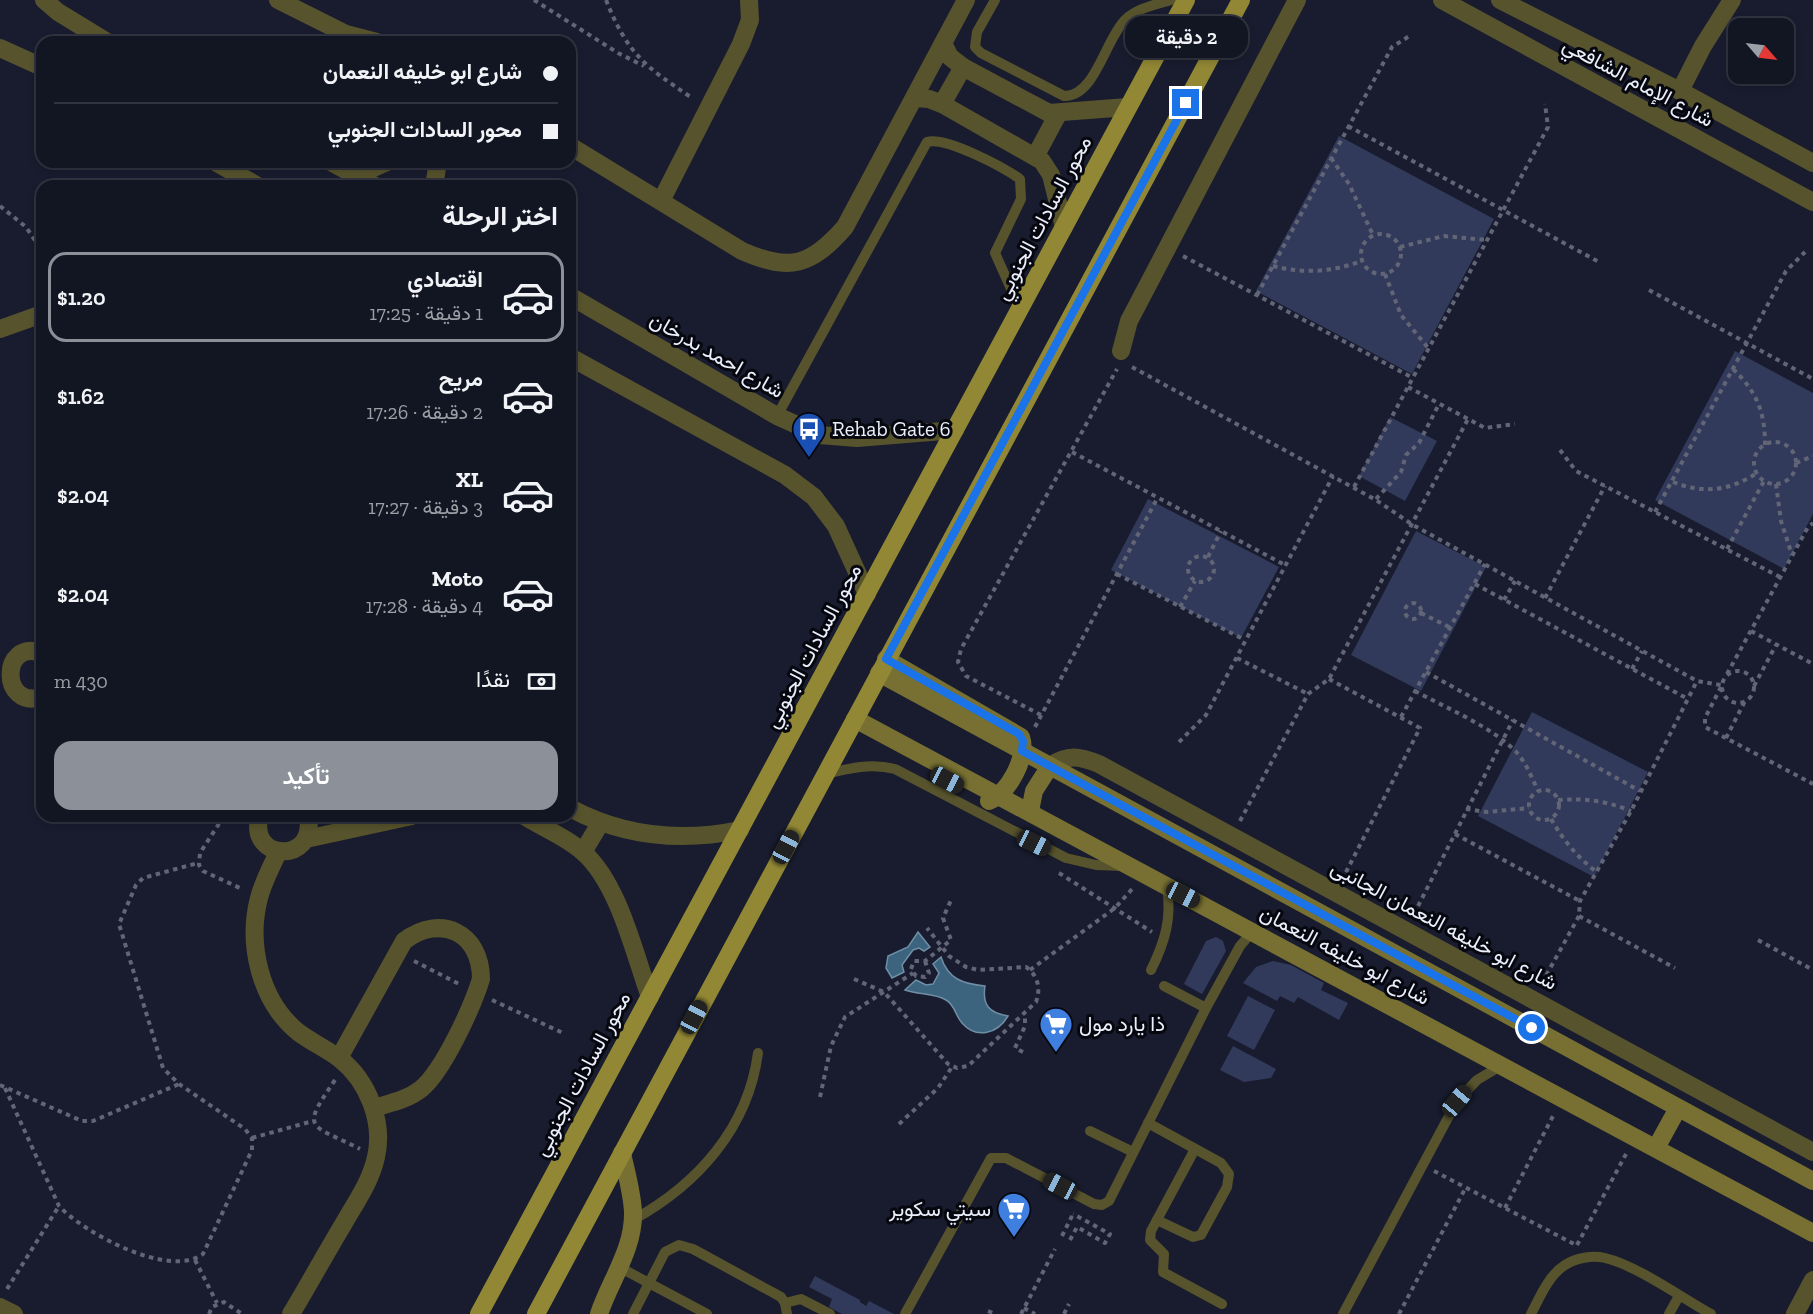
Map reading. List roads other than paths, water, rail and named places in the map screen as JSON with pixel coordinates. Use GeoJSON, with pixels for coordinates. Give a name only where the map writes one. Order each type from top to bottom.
{"type":"FeatureCollection","features":[{"type":"Feature","properties":{"kind":"main road","name":"محور السادات الجنوبي"},"geometry":{"type":"LineString","coordinates":[[479,1314],[1186,0]]}},
{"type":"Feature","properties":{"kind":"main road"},"geometry":{"type":"LineString","coordinates":[[536,1314],[1241,0]]}},
{"type":"Feature","properties":{"kind":"street"},"geometry":{"type":"LineString","coordinates":[[44,0],[58,12],[97,36]]}},
{"type":"Feature","properties":{"kind":"street"},"geometry":{"type":"LineString","coordinates":[[278,0],[354,36]]}},
{"type":"Feature","properties":{"kind":"street"},"geometry":{"type":"LineString","coordinates":[[661,201],[741,44],[750,20],[749,0]]}},
{"type":"Feature","properties":{"kind":"street"},"geometry":{"type":"LineString","coordinates":[[576,150],[742,251],[769,262],[799,262],[826,250],[845,227],[966,0]]}},
{"type":"Feature","properties":{"kind":"street"},"geometry":{"type":"LineString","coordinates":[[1121,351],[1125,331],[1297,0]]}},
{"type":"Feature","properties":{"kind":"street","name":"شارع الإمام الشافعي"},"geometry":{"type":"LineString","coordinates":[[1442,0],[1813,202]]}},
{"type":"Feature","properties":{"kind":"street"},"geometry":{"type":"LineString","coordinates":[[1680,91],[1703,46],[1732,0]]}},
{"type":"Feature","properties":{"kind":"street","name":"شارع الإمام الشافعي"},"geometry":{"type":"LineString","coordinates":[[1506,1],[1813,163]]}},
{"type":"Feature","properties":{"kind":"street"},"geometry":{"type":"LineString","coordinates":[[943,43],[950,57],[963,67],[1049,113],[1128,107]]}},
{"type":"Feature","properties":{"kind":"street"},"geometry":{"type":"LineString","coordinates":[[0,48],[36,64]]}},
{"type":"Feature","properties":{"kind":"street"},"geometry":{"type":"LineString","coordinates":[[942,104],[963,67]]}},
{"type":"Feature","properties":{"kind":"street"},"geometry":{"type":"LineString","coordinates":[[915,98],[928,99],[942,104],[1036,155],[1051,175],[1064,227]]}},
{"type":"Feature","properties":{"kind":"street"},"geometry":{"type":"LineString","coordinates":[[1036,155],[1058,114]]}},
{"type":"Feature","properties":{"kind":"street"},"geometry":{"type":"LineString","coordinates":[[226,168],[247,180]]}},
{"type":"Feature","properties":{"kind":"street"},"geometry":{"type":"LineString","coordinates":[[342,168],[364,180]]}},
{"type":"Feature","properties":{"kind":"street","name":"شارع احمد بدرخان"},"geometry":{"type":"LineString","coordinates":[[576,299],[777,416],[819,435],[857,438],[955,430]]}},
{"type":"Feature","properties":{"kind":"street"},"geometry":{"type":"LineString","coordinates":[[0,329],[36,316]]}},
{"type":"Feature","properties":{"kind":"street"},"geometry":{"type":"LineString","coordinates":[[576,360],[785,475],[814,497],[836,526],[867,594]]}},
{"type":"Feature","properties":{"kind":"street"},"geometry":{"type":"LineString","coordinates":[[36,648],[22,652],[6,664],[7,693],[27,699],[36,698]]}},
{"type":"Feature","properties":{"kind":"street","name":"شارع ابو خليفه النعمان"},"geometry":{"type":"LineString","coordinates":[[882,666],[1022,751],[1813,1181]]}},
{"type":"Feature","properties":{"kind":"street"},"geometry":{"type":"LineString","coordinates":[[853,724],[981,799],[989,801],[998,795],[1014,774],[1022,751]]}},
{"type":"Feature","properties":{"kind":"street","name":"شارع ابو خليفه النعمان الجانبى"},"geometry":{"type":"LineString","coordinates":[[1050,766],[1063,758],[1082,757],[1813,1152]]}},
{"type":"Feature","properties":{"kind":"street"},"geometry":{"type":"LineString","coordinates":[[1030,811],[1034,791],[1050,766]]}},
{"type":"Feature","properties":{"kind":"street","name":"شارع ابو خليفه النعمان"},"geometry":{"type":"LineString","coordinates":[[998,795],[1563,1097],[1812,1234]]}},
{"type":"Feature","properties":{"kind":"street"},"geometry":{"type":"LineString","coordinates":[[576,811],[601,822],[648,836],[711,836],[740,830]]}},
{"type":"Feature","properties":{"kind":"street"},"geometry":{"type":"LineString","coordinates":[[258,822],[263,842],[278,852],[299,847],[306,839],[308,822]]}},
{"type":"Feature","properties":{"kind":"street"},"geometry":{"type":"LineString","coordinates":[[306,839],[384,822]]}},
{"type":"Feature","properties":{"kind":"street"},"geometry":{"type":"LineString","coordinates":[[539,822],[583,852],[616,904],[650,997]]}},
{"type":"Feature","properties":{"kind":"street"},"geometry":{"type":"LineString","coordinates":[[583,852],[601,822]]}},
{"type":"Feature","properties":{"kind":"street"},"geometry":{"type":"LineString","coordinates":[[278,852],[259,897],[255,926],[257,956],[264,984],[278,1011],[297,1031],[342,1061],[363,1084],[374,1108],[378,1132],[376,1157],[366,1184],[291,1314]]}},
{"type":"Feature","properties":{"kind":"street"},"geometry":{"type":"LineString","coordinates":[[342,1061],[404,941],[415,933],[436,928],[456,932],[468,940],[481,965],[481,979],[443,1060],[432,1078],[420,1089],[406,1098],[374,1108]]}},
{"type":"Feature","properties":{"kind":"street"},"geometry":{"type":"LineString","coordinates":[[1656,1148],[1678,1108]]}},
{"type":"Feature","properties":{"kind":"street"},"geometry":{"type":"LineString","coordinates":[[598,1314],[619,1267],[633,1220],[630,1190],[622,1153]]}},
{"type":"Feature","properties":{"kind":"street"},"geometry":{"type":"LineString","coordinates":[[1795,1314],[1813,1280]]}},
{"type":"Feature","properties":{"kind":"street"},"geometry":{"type":"LineString","coordinates":[[3,1299],[14,1314]]}},
{"type":"Feature","properties":{"kind":"lane"},"geometry":{"type":"LineString","coordinates":[[995,0],[977,32],[975,47],[1064,96],[1075,96],[1085,88],[1124,21],[1138,10],[1171,0]]}},
{"type":"Feature","properties":{"kind":"lane"},"geometry":{"type":"LineString","coordinates":[[777,416],[927,142],[933,140],[950,143],[1020,179],[1022,199],[995,253],[1020,309]]}},
{"type":"Feature","properties":{"kind":"lane"},"geometry":{"type":"LineString","coordinates":[[826,774],[865,766],[882,766],[895,770],[1066,858],[1096,865],[1138,870]]}},
{"type":"Feature","properties":{"kind":"lane"},"geometry":{"type":"LineString","coordinates":[[1151,970],[1165,940],[1169,913],[1167,887]]}},
{"type":"Feature","properties":{"kind":"lane"},"geometry":{"type":"LineString","coordinates":[[905,1314],[991,1158],[1006,1158],[1094,1204],[1106,1203],[1206,1008],[1240,946],[1252,932]]}},
{"type":"Feature","properties":{"kind":"lane"},"geometry":{"type":"LineString","coordinates":[[1164,986],[1206,1008]]}},
{"type":"Feature","properties":{"kind":"lane"},"geometry":{"type":"LineString","coordinates":[[633,1220],[663,1203],[690,1182],[721,1147],[748,1096],[758,1053]]}},
{"type":"Feature","properties":{"kind":"lane"},"geometry":{"type":"LineString","coordinates":[[1343,1314],[1457,1101],[1477,1080],[1502,1065]]}},
{"type":"Feature","properties":{"kind":"lane"},"geometry":{"type":"LineString","coordinates":[[1148,1123],[1221,1163],[1229,1174],[1227,1187],[1201,1234],[1193,1237],[1157,1220]]}},
{"type":"Feature","properties":{"kind":"lane"},"geometry":{"type":"LineString","coordinates":[[1090,1131],[1133,1152]]}},
{"type":"Feature","properties":{"kind":"lane"},"geometry":{"type":"LineString","coordinates":[[1195,1149],[1150,1236],[1152,1244],[1164,1254],[1161,1266],[1163,1272],[1222,1304]]}},
{"type":"Feature","properties":{"kind":"lane"},"geometry":{"type":"LineString","coordinates":[[633,1314],[665,1252],[679,1245],[686,1246],[775,1293],[786,1308],[801,1299],[830,1314]]}},
{"type":"Feature","properties":{"kind":"lane"},"geometry":{"type":"LineString","coordinates":[[1531,1314],[1549,1280],[1565,1265],[1586,1257],[1604,1258],[1621,1264],[1711,1314]]}},
{"type":"Feature","properties":{"kind":"lane"},"geometry":{"type":"LineString","coordinates":[[619,1267],[707,1314]]}},
{"type":"Feature","properties":{"kind":"lane"},"geometry":{"type":"LineString","coordinates":[[1669,1314],[1679,1296]]}},
{"type":"Feature","properties":{"kind":"place","name":"Rehab Gate 6"},"geometry":{"type":"Point","coordinates":[809,458]}},
{"type":"Feature","properties":{"kind":"place","name":"ذا يارد مول"},"geometry":{"type":"Point","coordinates":[1056,1053]}},
{"type":"Feature","properties":{"kind":"place","name":"سيتي سكوير"},"geometry":{"type":"Point","coordinates":[1014,1238]}}]}
